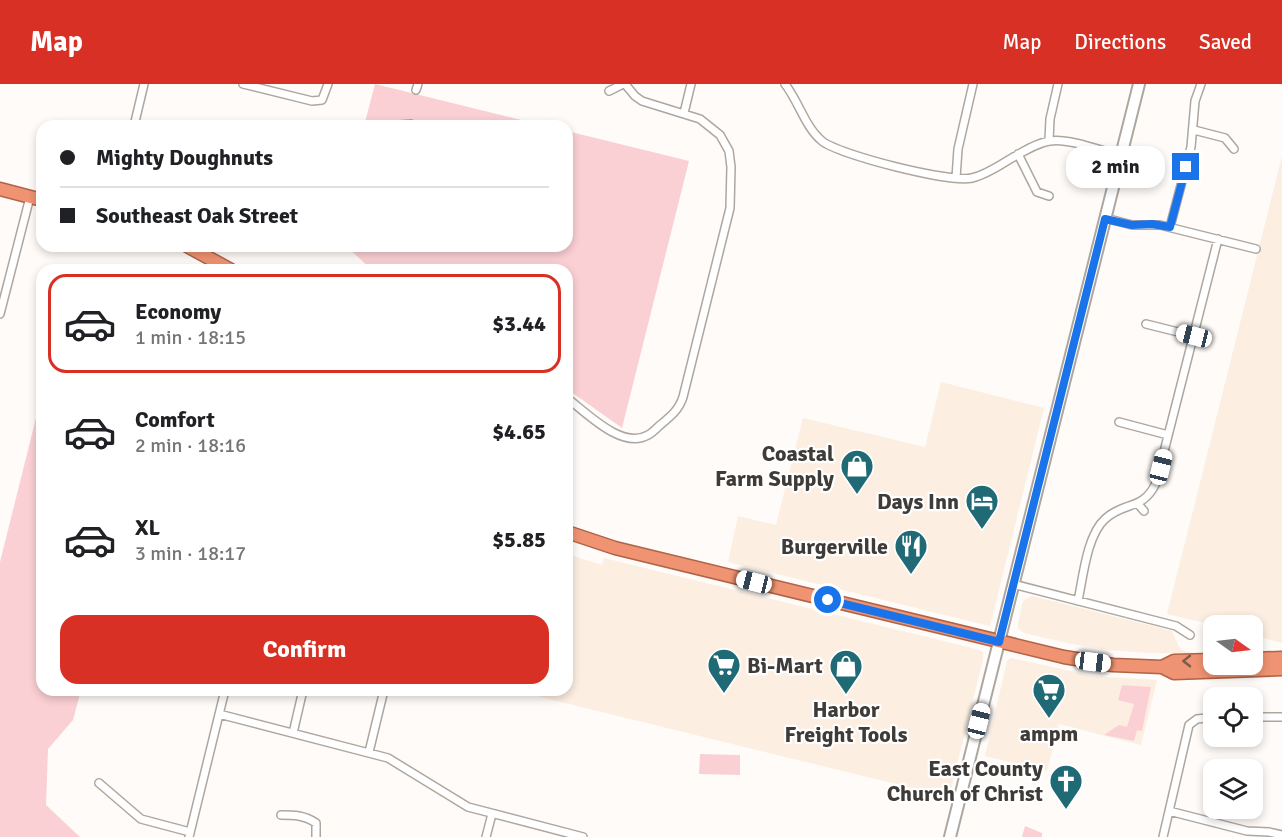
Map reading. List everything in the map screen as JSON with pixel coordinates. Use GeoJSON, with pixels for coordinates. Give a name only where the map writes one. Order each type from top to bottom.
{"type":"FeatureCollection","features":[{"type":"Feature","properties":{"kind":"highway"},"geometry":{"type":"LineString","coordinates":[[0,189],[36,198]]}},
{"type":"Feature","properties":{"kind":"highway"},"geometry":{"type":"LineString","coordinates":[[198,252],[220,264]]}},
{"type":"Feature","properties":{"kind":"highway"},"geometry":{"type":"LineString","coordinates":[[573,534],[615,548],[999,642],[1088,661],[1162,667],[1174,673],[1282,669]]}},
{"type":"Feature","properties":{"kind":"highway"},"geometry":{"type":"LineString","coordinates":[[1263,658],[1282,658]]}},
{"type":"Feature","properties":{"kind":"highway"},"geometry":{"type":"LineString","coordinates":[[1162,667],[1174,661],[1203,660]]}},
{"type":"Feature","properties":{"kind":"main road"},"geometry":{"type":"LineString","coordinates":[[950,837],[1139,84]]}},
{"type":"Feature","properties":{"kind":"street"},"geometry":{"type":"LineString","coordinates":[[135,120],[144,84]]}},
{"type":"Feature","properties":{"kind":"street"},"geometry":{"type":"LineString","coordinates":[[243,84],[312,101],[322,100],[328,84]]}},
{"type":"Feature","properties":{"kind":"street"},"geometry":{"type":"LineString","coordinates":[[573,403],[616,435],[632,438],[648,435],[673,415],[681,403],[730,208],[729,151],[720,135],[708,123],[684,113],[642,101],[624,84],[609,91]]}},
{"type":"Feature","properties":{"kind":"street"},"geometry":{"type":"LineString","coordinates":[[684,113],[691,84]]}},
{"type":"Feature","properties":{"kind":"street"},"geometry":{"type":"LineString","coordinates":[[785,84],[816,135],[830,147],[854,156],[939,176],[969,178],[982,175],[1018,154],[1050,141],[1063,141],[1121,156]]}},
{"type":"Feature","properties":{"kind":"street"},"geometry":{"type":"LineString","coordinates":[[956,178],[958,149],[973,84]]}},
{"type":"Feature","properties":{"kind":"street"},"geometry":{"type":"LineString","coordinates":[[1050,141],[1050,119],[1058,84]]}},
{"type":"Feature","properties":{"kind":"street"},"geometry":{"type":"LineString","coordinates":[[1170,227],[1191,147],[1195,101],[1201,84]]}},
{"type":"Feature","properties":{"kind":"street"},"geometry":{"type":"LineString","coordinates":[[1194,130],[1225,138],[1234,149]]}},
{"type":"Feature","properties":{"kind":"street"},"geometry":{"type":"LineString","coordinates":[[1018,154],[1036,192],[1049,196]]}},
{"type":"Feature","properties":{"kind":"street"},"geometry":{"type":"LineString","coordinates":[[0,314],[36,198]]}},
{"type":"Feature","properties":{"kind":"street"},"geometry":{"type":"LineString","coordinates":[[1105,219],[1132,225],[1152,224],[1170,227],[1256,249]]}},
{"type":"Feature","properties":{"kind":"street"},"geometry":{"type":"LineString","coordinates":[[1078,601],[1094,532],[1113,513],[1138,504],[1152,491],[1156,483],[1218,239]]}},
{"type":"Feature","properties":{"kind":"street"},"geometry":{"type":"LineString","coordinates":[[1146,324],[1194,336]]}},
{"type":"Feature","properties":{"kind":"street"},"geometry":{"type":"LineString","coordinates":[[1119,422],[1168,435]]}},
{"type":"Feature","properties":{"kind":"street"},"geometry":{"type":"LineString","coordinates":[[1138,504],[1144,511]]}},
{"type":"Feature","properties":{"kind":"street"},"geometry":{"type":"LineString","coordinates":[[1013,584],[1176,626],[1190,635]]}},
{"type":"Feature","properties":{"kind":"street"},"geometry":{"type":"LineString","coordinates":[[99,783],[141,819],[189,835],[224,696]]}},
{"type":"Feature","properties":{"kind":"street"},"geometry":{"type":"LineString","coordinates":[[293,733],[302,696]]}},
{"type":"Feature","properties":{"kind":"street"},"geometry":{"type":"LineString","coordinates":[[369,752],[383,696]]}},
{"type":"Feature","properties":{"kind":"street"},"geometry":{"type":"LineString","coordinates":[[219,714],[369,752],[400,763],[468,807],[583,837]]}},
{"type":"Feature","properties":{"kind":"street"},"geometry":{"type":"LineString","coordinates":[[1263,717],[1282,717]]}},
{"type":"Feature","properties":{"kind":"street"},"geometry":{"type":"LineString","coordinates":[[1163,837],[1189,725],[1193,720],[1203,719]]}},
{"type":"Feature","properties":{"kind":"street"},"geometry":{"type":"LineString","coordinates":[[1169,811],[1246,834],[1269,832],[1282,836]]}},
{"type":"Feature","properties":{"kind":"street"},"geometry":{"type":"LineString","coordinates":[[486,837],[492,814]]}},
{"type":"Feature","properties":{"kind":"street"},"geometry":{"type":"LineString","coordinates":[[281,815],[298,815],[316,823],[316,837]]}},
{"type":"Feature","properties":{"kind":"shaded area"},"geometry":{"type":"Polygon","coordinates":[[[375,84],[522,120],[366,120],[375,84]]]}},
{"type":"Feature","properties":{"kind":"shaded area"},"geometry":{"type":"Polygon","coordinates":[[[573,132],[689,161],[622,428],[573,393],[573,264],[366,264],[352,252],[573,252],[573,132]]]}},
{"type":"Feature","properties":{"kind":"shaded area"},"geometry":{"type":"Polygon","coordinates":[[[1282,156],[1282,643],[1263,638],[1263,615],[1203,615],[1203,622],[1167,614],[1282,156]]]}},
{"type":"Feature","properties":{"kind":"shaded area"},"geometry":{"type":"Polygon","coordinates":[[[941,382],[1044,408],[990,626],[728,562],[738,516],[776,525],[803,418],[925,447],[941,382]]]}},
{"type":"Feature","properties":{"kind":"shaded area"},"geometry":{"type":"Polygon","coordinates":[[[36,418],[36,696],[79,696],[73,720],[48,749],[46,805],[80,837],[0,837],[0,562],[36,418]]]}},
{"type":"Feature","properties":{"kind":"shaded area"},"geometry":{"type":"Polygon","coordinates":[[[573,556],[602,565],[604,558],[980,650],[983,659],[949,797],[537,696],[573,696],[573,556]]]}},
{"type":"Feature","properties":{"kind":"shaded area"},"geometry":{"type":"Polygon","coordinates":[[[1032,596],[1172,631],[1179,647],[1192,653],[1109,650],[1024,633],[1018,628],[1018,623],[1023,601],[1032,596]]]}},
{"type":"Feature","properties":{"kind":"shaded area"},"geometry":{"type":"Polygon","coordinates":[[[1011,658],[1093,676],[1157,680],[1141,745],[1059,724],[1047,771],[985,756],[1007,661],[1011,658]]]}},
{"type":"Feature","properties":{"kind":"shaded area"},"geometry":{"type":"Polygon","coordinates":[[[1122,685],[1151,687],[1142,731],[1137,730],[1134,741],[1104,735],[1119,725],[1127,727],[1134,704],[1118,700],[1122,685]]]}},
{"type":"Feature","properties":{"kind":"shaded area"},"geometry":{"type":"Polygon","coordinates":[[[700,754],[740,755],[740,775],[699,774],[700,754]]]}},
{"type":"Feature","properties":{"kind":"shaded area"},"geometry":{"type":"Polygon","coordinates":[[[1025,826],[1042,833],[1042,837],[1022,837],[1025,826]]]}},
{"type":"Feature","properties":{"kind":"place","name":"Coastal Farm Supply"},"geometry":{"type":"Point","coordinates":[857,495]}},
{"type":"Feature","properties":{"kind":"place","name":"Days Inn"},"geometry":{"type":"Point","coordinates":[982,530]}},
{"type":"Feature","properties":{"kind":"place","name":"Burgerville"},"geometry":{"type":"Point","coordinates":[911,575]}},
{"type":"Feature","properties":{"kind":"place","name":"Bi-Mart"},"geometry":{"type":"Point","coordinates":[724,694]}},
{"type":"Feature","properties":{"kind":"place","name":"Harbor Freight Tools"},"geometry":{"type":"Point","coordinates":[846,695]}},
{"type":"Feature","properties":{"kind":"place","name":"ampm"},"geometry":{"type":"Point","coordinates":[1049,719]}},
{"type":"Feature","properties":{"kind":"place","name":"East County Church of Christ"},"geometry":{"type":"Point","coordinates":[1066,810]}},
{"type":"Feature","properties":{"kind":"route"},"geometry":{"type":"LineString","coordinates":[[828,600],[999,642],[1105,219],[1132,225],[1152,224],[1170,227],[1186,167]]}}]}
